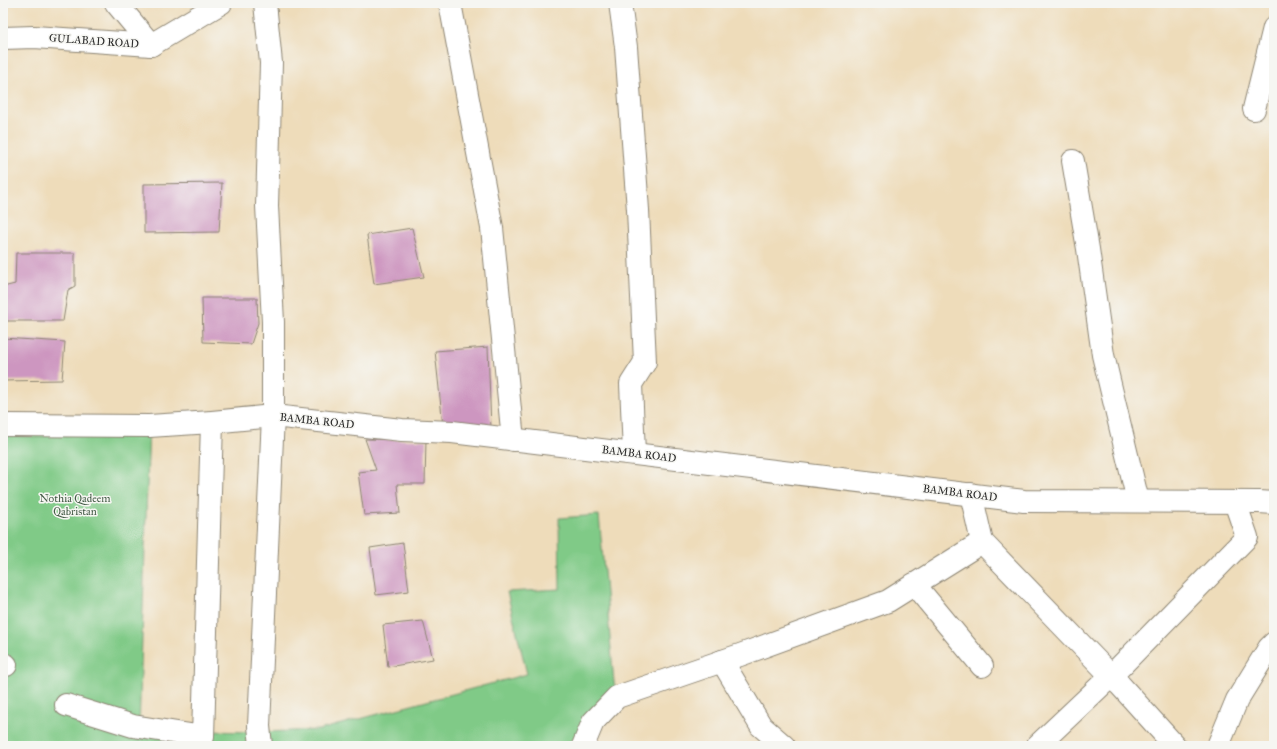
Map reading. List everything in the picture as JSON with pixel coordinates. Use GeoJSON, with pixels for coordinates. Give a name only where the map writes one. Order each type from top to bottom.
{"type":"FeatureCollection","features":[{"type":"Feature","properties":{"kind":"street"},"geometry":{"type":"LineString","coordinates":[[116,3],[152,45]]}},
{"type":"Feature","properties":{"kind":"street"},"geometry":{"type":"LineString","coordinates":[[261,746],[259,726],[273,416],[272,322],[267,206],[271,63],[265,3]]}},
{"type":"Feature","properties":{"kind":"street"},"geometry":{"type":"LineString","coordinates":[[450,3],[492,228],[513,440]]}},
{"type":"Feature","properties":{"kind":"street"},"geometry":{"type":"LineString","coordinates":[[620,3],[626,47],[637,194],[646,362],[631,384],[634,454]]}},
{"type":"Feature","properties":{"kind":"street","name":"GULABAD ROAD"},"geometry":{"type":"LineString","coordinates":[[3,38],[34,37],[152,45],[209,6]]}},
{"type":"Feature","properties":{"kind":"street"},"geometry":{"type":"LineString","coordinates":[[1254,109],[1274,28]]}},
{"type":"Feature","properties":{"kind":"street"},"geometry":{"type":"LineString","coordinates":[[1073,161],[1088,248],[1103,355],[1138,501]]}},
{"type":"Feature","properties":{"kind":"street","name":"BAMBA ROAD"},"geometry":{"type":"LineString","coordinates":[[3,425],[149,426],[273,416],[402,430],[452,432],[1024,501],[1274,503]]}},
{"type":"Feature","properties":{"kind":"street"},"geometry":{"type":"LineString","coordinates":[[66,705],[133,726],[203,737],[212,422]]}},
{"type":"Feature","properties":{"kind":"street"},"geometry":{"type":"LineString","coordinates":[[971,494],[982,542],[1111,676],[1175,746]]}},
{"type":"Feature","properties":{"kind":"street"},"geometry":{"type":"LineString","coordinates":[[1037,746],[1111,676],[1247,537],[1235,502]]}},
{"type":"Feature","properties":{"kind":"street"},"geometry":{"type":"LineString","coordinates":[[583,746],[594,722],[617,697],[888,601],[982,542]]}},
{"type":"Feature","properties":{"kind":"street"},"geometry":{"type":"LineString","coordinates":[[914,584],[982,666]]}},
{"type":"Feature","properties":{"kind":"street"},"geometry":{"type":"LineString","coordinates":[[1218,746],[1236,700],[1269,648],[1274,643]]}},
{"type":"Feature","properties":{"kind":"street"},"geometry":{"type":"LineString","coordinates":[[722,661],[761,726],[784,746]]}},
{"type":"Feature","properties":{"kind":"green space","name":"Nothia Qadeem Qabristan"},"geometry":{"type":"Polygon","coordinates":[[[3,425],[149,426],[139,730],[260,732],[319,730],[527,674],[507,592],[560,589],[559,518],[599,515],[614,682],[617,697],[583,746],[3,746],[3,425]]]}},
{"type":"Feature","properties":{"kind":"building"},"geometry":{"type":"Polygon","coordinates":[[[222,183],[219,232],[144,233],[144,184],[222,183]]]}},
{"type":"Feature","properties":{"kind":"building"},"geometry":{"type":"Polygon","coordinates":[[[412,228],[424,277],[374,284],[367,235],[412,228]]]}},
{"type":"Feature","properties":{"kind":"building"},"geometry":{"type":"Polygon","coordinates":[[[16,253],[75,253],[75,286],[68,290],[63,321],[4,321],[3,287],[15,284],[16,253]]]}},
{"type":"Feature","properties":{"kind":"building"},"geometry":{"type":"Polygon","coordinates":[[[202,298],[257,298],[258,323],[251,344],[203,342],[202,298]]]}},
{"type":"Feature","properties":{"kind":"building"},"geometry":{"type":"Polygon","coordinates":[[[3,338],[65,342],[62,380],[3,381],[3,338]]]}},
{"type":"Feature","properties":{"kind":"building"},"geometry":{"type":"Polygon","coordinates":[[[488,347],[491,429],[443,426],[435,351],[488,347]]]}},
{"type":"Feature","properties":{"kind":"building"},"geometry":{"type":"Polygon","coordinates":[[[365,439],[426,440],[425,484],[397,484],[400,513],[364,515],[358,472],[376,470],[365,439]]]}},
{"type":"Feature","properties":{"kind":"building"},"geometry":{"type":"Polygon","coordinates":[[[403,543],[409,591],[376,595],[370,548],[403,543]]]}},
{"type":"Feature","properties":{"kind":"building"},"geometry":{"type":"Polygon","coordinates":[[[423,621],[433,659],[388,667],[383,625],[423,621]]]}}]}
